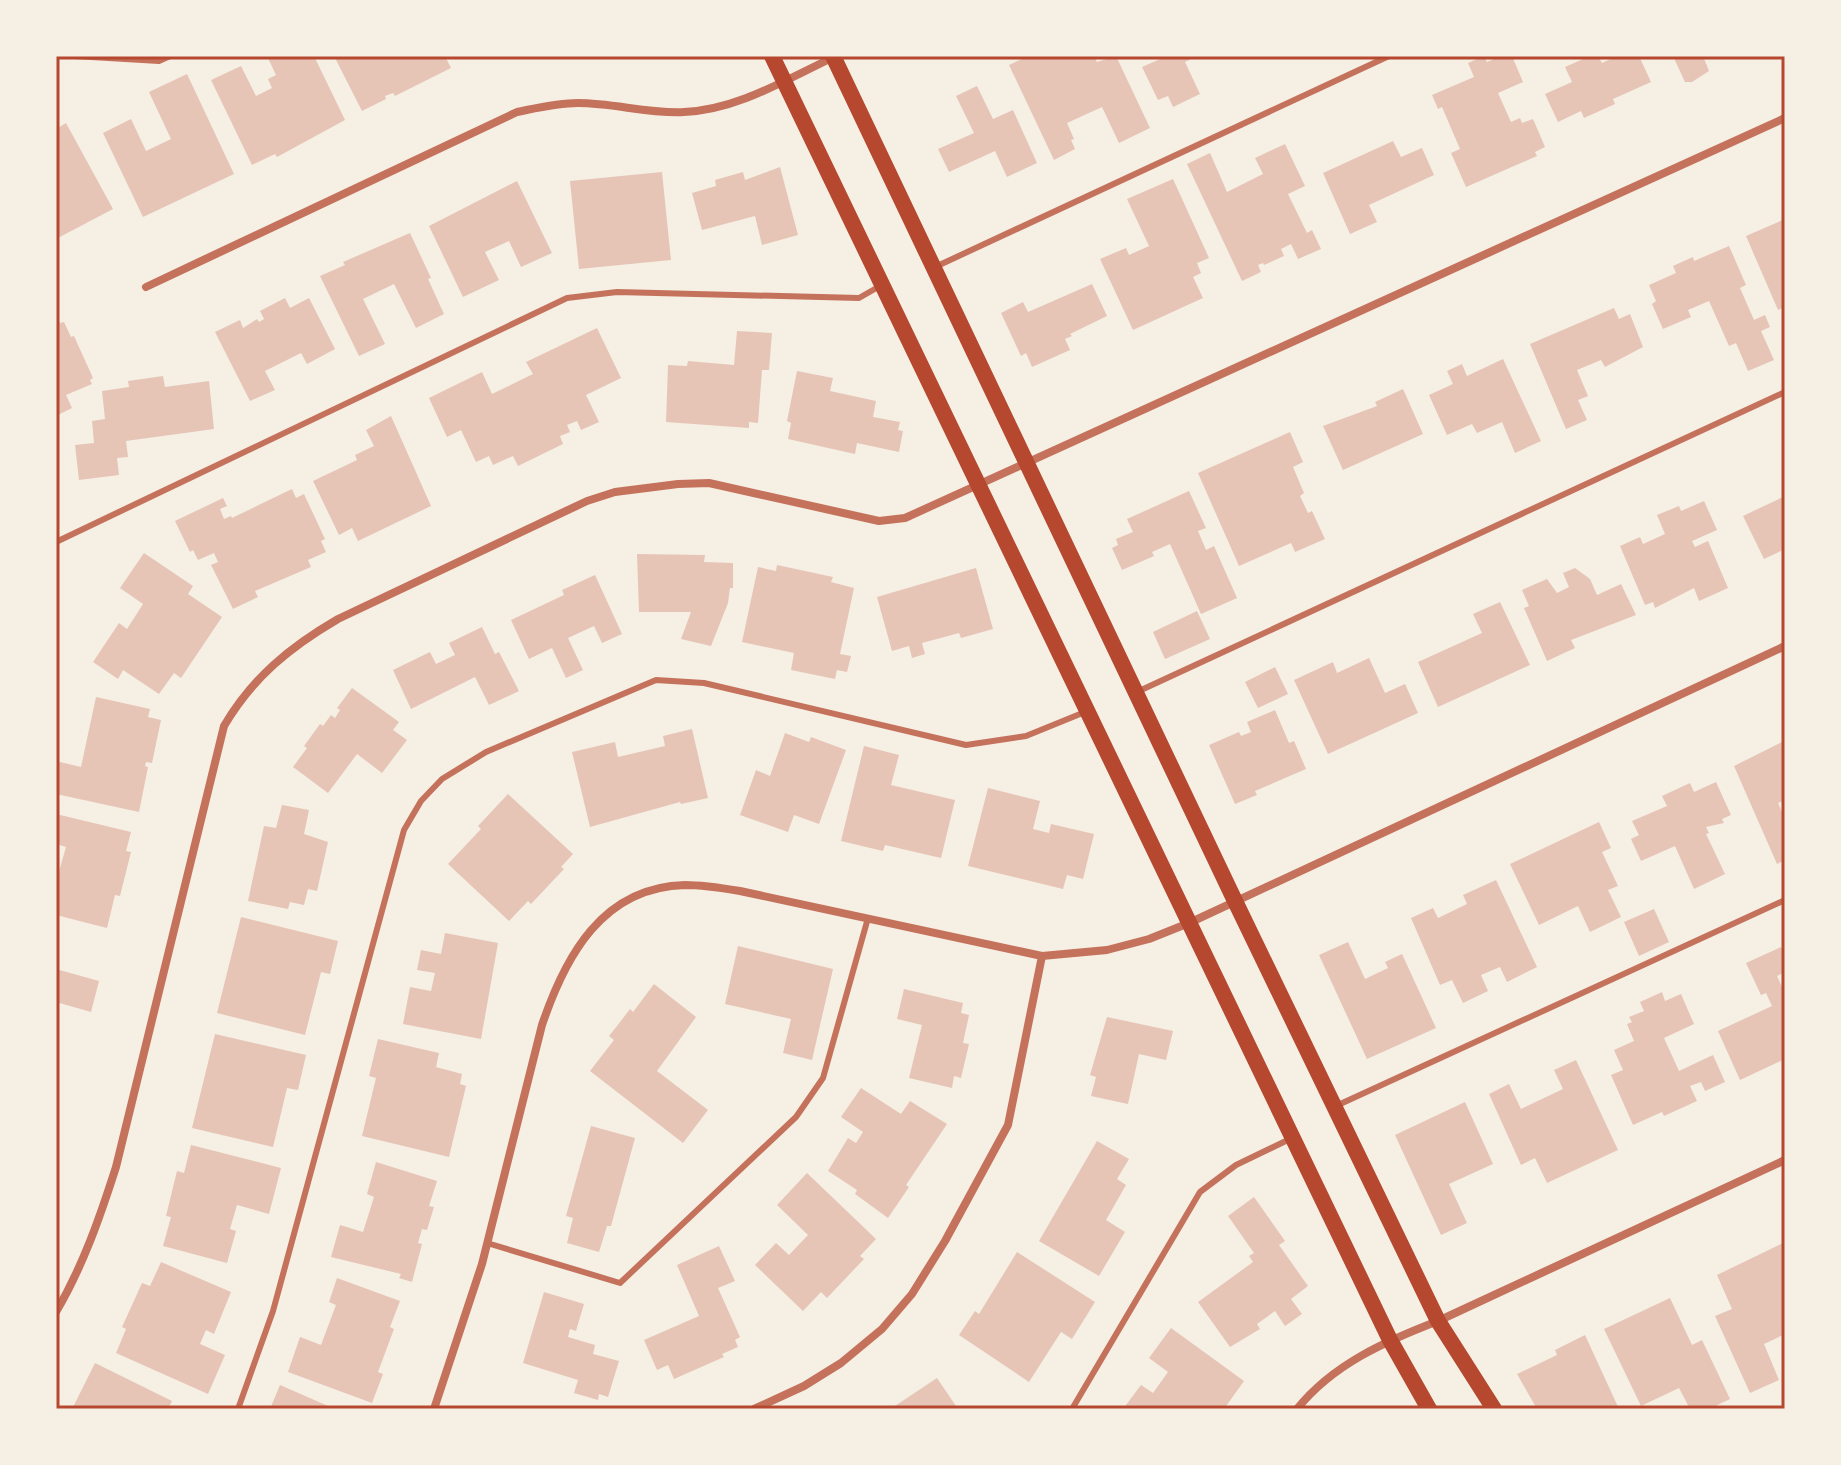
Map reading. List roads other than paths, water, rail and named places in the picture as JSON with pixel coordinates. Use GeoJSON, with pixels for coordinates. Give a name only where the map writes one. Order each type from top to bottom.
{"type":"FeatureCollection","features":[{"type":"Feature","properties":{"kind":"main road"},"geometry":{"type":"LineString","coordinates":[[772,56],[1390,1340],[1429,1409]]}},
{"type":"Feature","properties":{"kind":"main road"},"geometry":{"type":"LineString","coordinates":[[834,56],[1438,1321],[1494,1409]]}},
{"type":"Feature","properties":{"kind":"street"},"geometry":{"type":"LineString","coordinates":[[146,287],[517,112],[548,105],[579,103],[686,112],[713,109],[740,100],[834,56]]}},
{"type":"Feature","properties":{"kind":"street"},"geometry":{"type":"LineString","coordinates":[[56,1312],[73,1283],[116,1167],[224,726],[247,689],[312,634],[587,501],[615,492],[709,483],[879,521],[914,515],[1785,118]]}},
{"type":"Feature","properties":{"kind":"street"},"geometry":{"type":"LineString","coordinates":[[434,1409],[487,1243],[550,1000],[568,960],[583,938],[618,907],[661,888],[683,885],[740,891],[1042,956],[1107,950],[1149,939],[1189,923],[1785,646]]}},
{"type":"Feature","properties":{"kind":"street"},"geometry":{"type":"LineString","coordinates":[[754,1409],[828,1371],[882,1329],[912,1294],[984,1174],[1008,1125],[1042,956]]}},
{"type":"Feature","properties":{"kind":"street"},"geometry":{"type":"LineString","coordinates":[[1297,1409],[1310,1393],[1348,1363],[1390,1340],[1438,1321],[1785,1160]]}},
{"type":"Feature","properties":{"kind":"lane"},"geometry":{"type":"LineString","coordinates":[[74,56],[159,61],[170,56]]}},
{"type":"Feature","properties":{"kind":"lane"},"geometry":{"type":"LineString","coordinates":[[934,268],[1389,56]]}},
{"type":"Feature","properties":{"kind":"lane"},"geometry":{"type":"LineString","coordinates":[[56,542],[567,298],[617,292],[859,298],[883,285]]}},
{"type":"Feature","properties":{"kind":"lane"},"geometry":{"type":"LineString","coordinates":[[1136,692],[1785,392]]}},
{"type":"Feature","properties":{"kind":"lane"},"geometry":{"type":"LineString","coordinates":[[238,1409],[273,1311],[404,830],[421,801],[442,779],[486,752],[656,680],[704,683],[966,745],[1026,736],[1087,711]]}},
{"type":"Feature","properties":{"kind":"lane"},"geometry":{"type":"LineString","coordinates":[[1335,1107],[1785,900]]}},
{"type":"Feature","properties":{"kind":"lane"},"geometry":{"type":"LineString","coordinates":[[487,1243],[620,1283],[796,1117],[823,1078],[868,918]]}},
{"type":"Feature","properties":{"kind":"lane"},"geometry":{"type":"LineString","coordinates":[[1072,1409],[1200,1192],[1236,1165],[1292,1138]]}}]}
